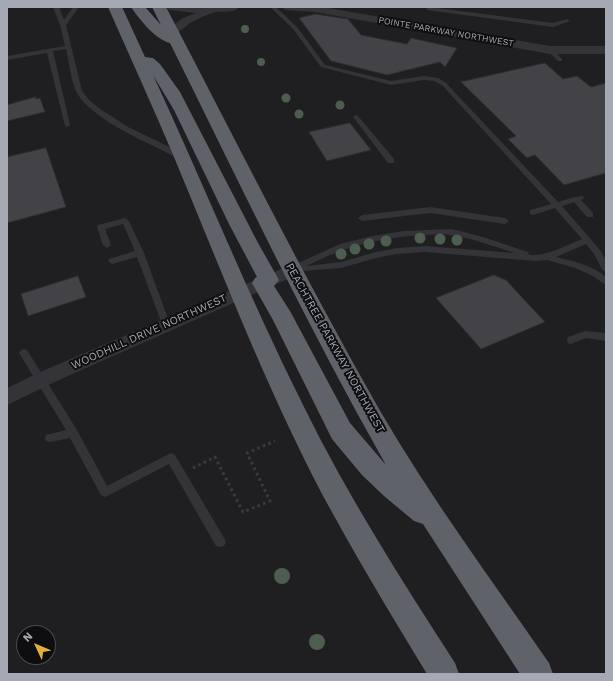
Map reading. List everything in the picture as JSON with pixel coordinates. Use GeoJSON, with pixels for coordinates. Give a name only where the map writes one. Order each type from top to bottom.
{"type":"FeatureCollection","features":[{"type":"Feature","properties":{"kind":"highway"},"geometry":{"type":"LineString","coordinates":[[115,7],[182,156],[239,293],[294,412],[331,485],[386,582],[444,674]]}},
{"type":"Feature","properties":{"kind":"highway"},"geometry":{"type":"LineString","coordinates":[[138,7],[158,30],[174,37]]}},
{"type":"Feature","properties":{"kind":"highway","name":"PEACHTREE PARKWAY NORTHWEST"},"geometry":{"type":"LineString","coordinates":[[159,7],[293,270],[375,422],[401,467],[437,523],[540,671]]}},
{"type":"Feature","properties":{"kind":"highway"},"geometry":{"type":"LineString","coordinates":[[134,49],[156,67],[183,113],[249,246],[282,317],[342,431],[371,467],[393,488],[437,523]]}},
{"type":"Feature","properties":{"kind":"street"},"geometry":{"type":"LineString","coordinates":[[170,7],[191,10],[229,8]]}},
{"type":"Feature","properties":{"kind":"street","name":"POINTE PARKWAY NORTHWEST"},"geometry":{"type":"LineString","coordinates":[[286,7],[315,9],[550,50],[606,50]]}},
{"type":"Feature","properties":{"kind":"street"},"geometry":{"type":"LineString","coordinates":[[174,37],[182,23],[196,16],[229,8]]}},
{"type":"Feature","properties":{"kind":"street","name":"WOODHILL DRIVE NORTHWEST"},"geometry":{"type":"LineString","coordinates":[[7,397],[40,380],[166,324],[293,270]]}},
{"type":"Feature","properties":{"kind":"lane"},"geometry":{"type":"LineString","coordinates":[[56,7],[63,25],[79,92],[85,101],[151,143],[182,156]]}},
{"type":"Feature","properties":{"kind":"lane"},"geometry":{"type":"LineString","coordinates":[[63,25],[76,7]]}},
{"type":"Feature","properties":{"kind":"lane"},"geometry":{"type":"LineString","coordinates":[[273,7],[295,28],[323,66],[391,83],[424,78],[436,79],[444,84],[588,240],[606,269]]}},
{"type":"Feature","properties":{"kind":"lane"},"geometry":{"type":"LineString","coordinates":[[430,9],[553,25],[567,21]]}},
{"type":"Feature","properties":{"kind":"lane"},"geometry":{"type":"LineString","coordinates":[[7,58],[68,47]]}},
{"type":"Feature","properties":{"kind":"lane"},"geometry":{"type":"LineString","coordinates":[[50,50],[67,125]]}},
{"type":"Feature","properties":{"kind":"lane"},"geometry":{"type":"LineString","coordinates":[[550,50],[560,60]]}},
{"type":"Feature","properties":{"kind":"lane"},"geometry":{"type":"LineString","coordinates":[[356,117],[391,161]]}},
{"type":"Feature","properties":{"kind":"lane"},"geometry":{"type":"LineString","coordinates":[[534,212],[556,204],[577,199],[590,215]]}},
{"type":"Feature","properties":{"kind":"lane"},"geometry":{"type":"LineString","coordinates":[[362,218],[430,210],[505,221]]}},
{"type":"Feature","properties":{"kind":"lane"},"geometry":{"type":"LineString","coordinates":[[107,245],[101,227],[125,221],[140,253],[166,324]]}},
{"type":"Feature","properties":{"kind":"lane"},"geometry":{"type":"LineString","coordinates":[[293,270],[328,251],[347,244],[368,238],[393,234],[450,232],[477,237],[535,258]]}},
{"type":"Feature","properties":{"kind":"lane"},"geometry":{"type":"LineString","coordinates":[[293,270],[341,265],[376,255],[425,248],[535,258],[548,257],[588,240]]}},
{"type":"Feature","properties":{"kind":"lane"},"geometry":{"type":"LineString","coordinates":[[112,261],[140,253]]}},
{"type":"Feature","properties":{"kind":"lane"},"geometry":{"type":"LineString","coordinates":[[548,257],[587,270],[602,278],[606,282]]}},
{"type":"Feature","properties":{"kind":"lane"},"geometry":{"type":"LineString","coordinates":[[571,340],[585,334],[606,337]]}},
{"type":"Feature","properties":{"kind":"lane"},"geometry":{"type":"LineString","coordinates":[[24,353],[73,433],[105,492],[171,458],[220,542]]}},
{"type":"Feature","properties":{"kind":"lane"},"geometry":{"type":"LineString","coordinates":[[50,438],[73,433]]}},
{"type":"Feature","properties":{"kind":"path"},"geometry":{"type":"LineString","coordinates":[[181,474],[215,457],[243,512],[270,501],[247,453],[275,441]]}},
{"type":"Feature","properties":{"kind":"shaded area"},"geometry":{"type":"Polygon","coordinates":[[[7,7],[606,7],[606,674],[7,674],[7,7]]]}},
{"type":"Feature","properties":{"kind":"building"},"geometry":{"type":"Polygon","coordinates":[[[316,14],[348,19],[361,35],[407,44],[411,38],[457,48],[445,67],[440,62],[387,75],[331,61],[299,18],[316,14]]]}},
{"type":"Feature","properties":{"kind":"building"},"geometry":{"type":"Polygon","coordinates":[[[545,63],[563,79],[577,76],[591,87],[606,83],[606,173],[564,185],[535,155],[527,158],[508,139],[516,136],[461,82],[545,63]]]}},
{"type":"Feature","properties":{"kind":"building"},"geometry":{"type":"Polygon","coordinates":[[[36,97],[36,99],[40,98],[45,112],[7,121],[7,105],[36,97]]]}},
{"type":"Feature","properties":{"kind":"building"},"geometry":{"type":"Polygon","coordinates":[[[350,123],[371,150],[327,161],[309,132],[350,123]]]}},
{"type":"Feature","properties":{"kind":"building"},"geometry":{"type":"Polygon","coordinates":[[[46,148],[66,207],[7,223],[7,157],[46,148]]]}},
{"type":"Feature","properties":{"kind":"building"},"geometry":{"type":"Polygon","coordinates":[[[494,275],[506,280],[545,322],[481,349],[436,298],[494,275]]]}},
{"type":"Feature","properties":{"kind":"building"},"geometry":{"type":"Polygon","coordinates":[[[78,276],[86,297],[28,316],[21,294],[78,276]]]}}]}
